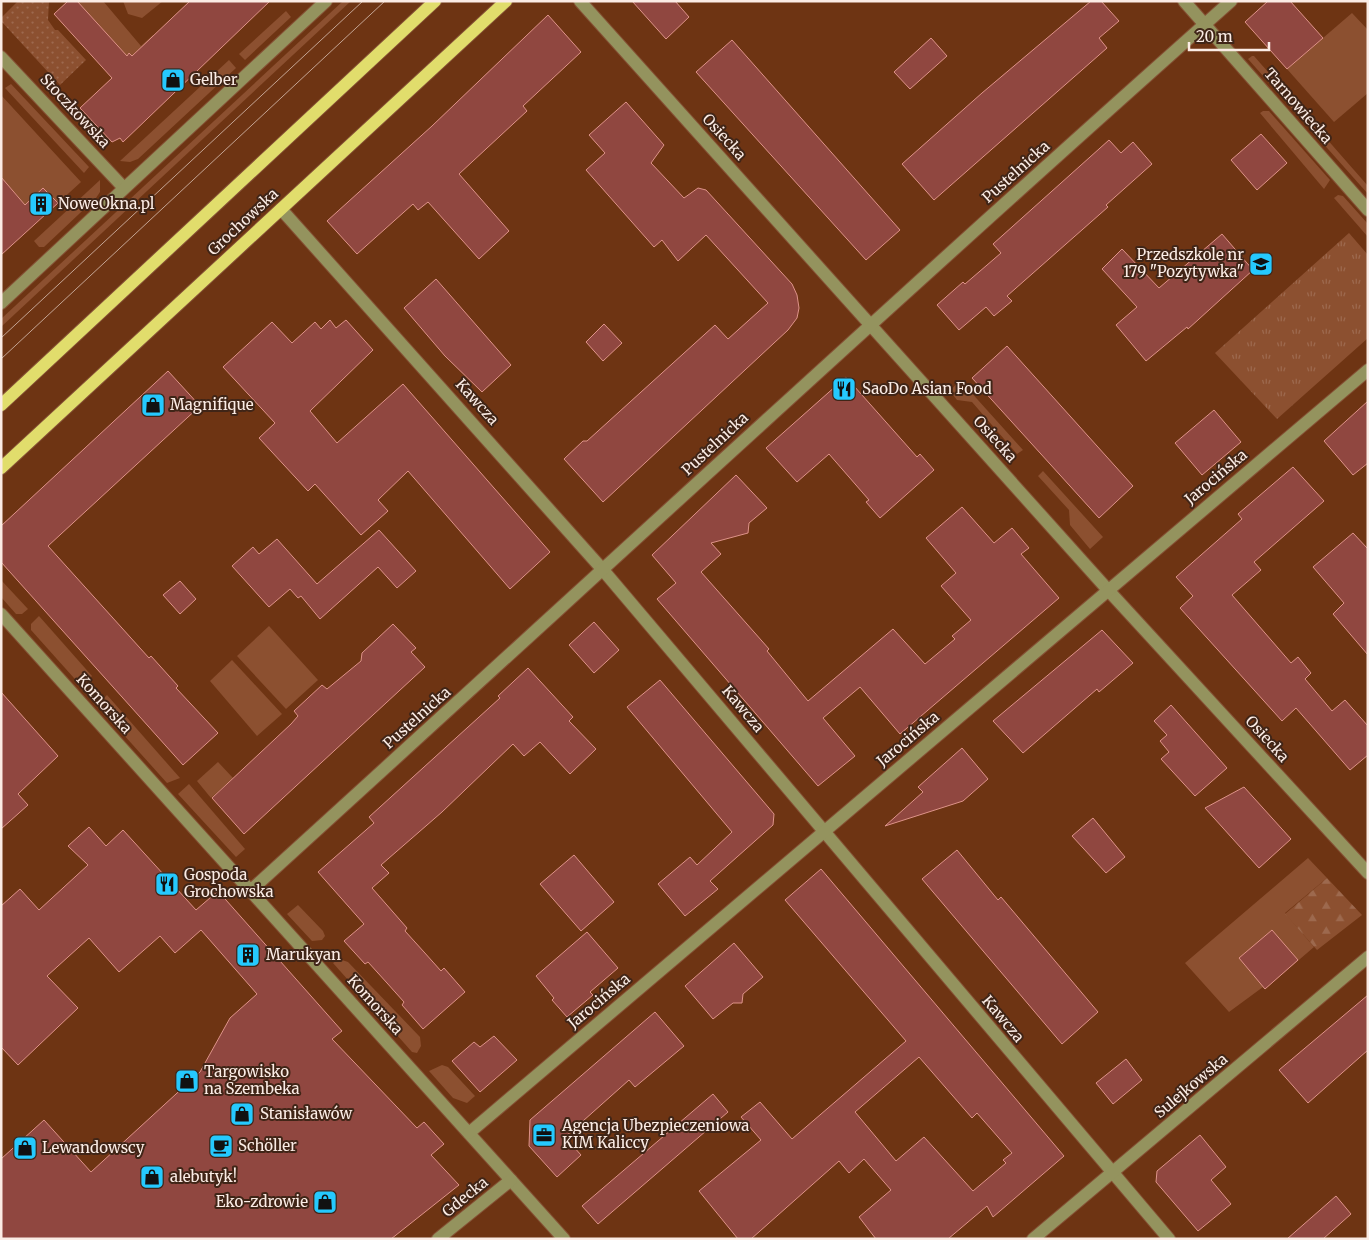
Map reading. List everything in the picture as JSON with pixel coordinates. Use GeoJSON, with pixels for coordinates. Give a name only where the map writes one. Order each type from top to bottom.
{"type":"FeatureCollection","features":[{"type":"Feature","properties":{"kind":"main road","name":"Grochowska"},"geometry":{"type":"LineString","coordinates":[[1,405],[435,1]]}},
{"type":"Feature","properties":{"kind":"main road","name":"Grochowska"},"geometry":{"type":"LineString","coordinates":[[1,468],[506,1]]}},
{"type":"Feature","properties":{"kind":"street"},"geometry":{"type":"LineString","coordinates":[[1,303],[326,1]]}},
{"type":"Feature","properties":{"kind":"street","name":"Osiecka"},"geometry":{"type":"LineString","coordinates":[[580,1],[1108,590],[1368,873]]}},
{"type":"Feature","properties":{"kind":"street","name":"Tarnowiecka"},"geometry":{"type":"LineString","coordinates":[[1184,1],[1368,210]]}},
{"type":"Feature","properties":{"kind":"street","name":"Pustelnicka"},"geometry":{"type":"LineString","coordinates":[[250,891],[870,324],[1231,1]]}},
{"type":"Feature","properties":{"kind":"street","name":"Stoczkowska"},"geometry":{"type":"LineString","coordinates":[[1,57],[124,188]]}},
{"type":"Feature","properties":{"kind":"street","name":"Kawcza"},"geometry":{"type":"LineString","coordinates":[[281,209],[603,570],[1169,1239]]}},
{"type":"Feature","properties":{"kind":"street","name":"Jarocińska"},"geometry":{"type":"LineString","coordinates":[[469,1133],[1368,370]]}},
{"type":"Feature","properties":{"kind":"street","name":"Komorska"},"geometry":{"type":"LineString","coordinates":[[1,614],[564,1239]]}},
{"type":"Feature","properties":{"kind":"street","name":"Sulejkowska"},"geometry":{"type":"LineString","coordinates":[[1033,1239],[1113,1174],[1368,957]]}},
{"type":"Feature","properties":{"kind":"street","name":"Gdecka"},"geometry":{"type":"LineString","coordinates":[[438,1239],[512,1180]]}},
{"type":"Feature","properties":{"kind":"green space"},"geometry":{"type":"Polygon","coordinates":[[[18,1],[49,1],[48,20],[55,30],[58,30],[86,60],[60,85],[1,21],[1,18],[18,1]]]}},
{"type":"Feature","properties":{"kind":"green space"},"geometry":{"type":"Polygon","coordinates":[[[76,1],[103,1],[141,46],[153,35],[156,38],[136,60],[129,53],[127,56],[76,1]]]}},
{"type":"Feature","properties":{"kind":"green space"},"geometry":{"type":"Polygon","coordinates":[[[123,1],[163,1],[142,18],[128,14],[123,1]]]}},
{"type":"Feature","properties":{"kind":"green space"},"geometry":{"type":"Polygon","coordinates":[[[343,1],[351,1],[1,327],[1,319],[343,1]]]}},
{"type":"Feature","properties":{"kind":"green space"},"geometry":{"type":"Polygon","coordinates":[[[286,11],[291,17],[245,60],[239,54],[286,11]]]}},
{"type":"Feature","properties":{"kind":"green space"},"geometry":{"type":"Polygon","coordinates":[[[1352,13],[1368,30],[1368,93],[1334,122],[1287,69],[1352,13]]]}},
{"type":"Feature","properties":{"kind":"green space"},"geometry":{"type":"Polygon","coordinates":[[[1252,56],[1368,186],[1368,194],[1248,59],[1252,56]]]}},
{"type":"Feature","properties":{"kind":"green space"},"geometry":{"type":"Polygon","coordinates":[[[229,60],[236,68],[138,159],[130,162],[120,161],[229,60]]]}},
{"type":"Feature","properties":{"kind":"green space"},"geometry":{"type":"Polygon","coordinates":[[[11,84],[89,167],[84,173],[5,88],[11,84]]]}},
{"type":"Feature","properties":{"kind":"green space"},"geometry":{"type":"Polygon","coordinates":[[[1,95],[81,182],[58,203],[43,188],[25,205],[1,177],[1,95]]]}},
{"type":"Feature","properties":{"kind":"green space"},"geometry":{"type":"Polygon","coordinates":[[[1269,111],[1330,180],[1324,189],[1260,113],[1269,111]]]}},
{"type":"Feature","properties":{"kind":"green space"},"geometry":{"type":"Polygon","coordinates":[[[100,180],[100,192],[96,198],[44,247],[39,247],[34,241],[100,180]]]}},
{"type":"Feature","properties":{"kind":"green space"},"geometry":{"type":"Polygon","coordinates":[[[1338,195],[1343,196],[1368,224],[1368,237],[1334,198],[1338,195]]]}},
{"type":"Feature","properties":{"kind":"green space"},"geometry":{"type":"Polygon","coordinates":[[[1349,233],[1368,255],[1368,338],[1277,419],[1215,353],[1349,233]]]}},
{"type":"Feature","properties":{"kind":"green space"},"geometry":{"type":"Polygon","coordinates":[[[960,380],[1023,450],[1017,454],[972,402],[957,400],[950,391],[960,380]]]}},
{"type":"Feature","properties":{"kind":"green space"},"geometry":{"type":"Polygon","coordinates":[[[1043,471],[1103,537],[1090,549],[1070,525],[1069,510],[1038,476],[1043,471]]]}},
{"type":"Feature","properties":{"kind":"green space"},"geometry":{"type":"Polygon","coordinates":[[[1,580],[28,609],[22,614],[16,614],[1,597],[1,580]]]}},
{"type":"Feature","properties":{"kind":"green space"},"geometry":{"type":"Polygon","coordinates":[[[39,616],[92,676],[82,687],[31,630],[31,624],[39,616]]]}},
{"type":"Feature","properties":{"kind":"green space"},"geometry":{"type":"Polygon","coordinates":[[[269,626],[318,680],[286,709],[237,656],[269,626]]]}},
{"type":"Feature","properties":{"kind":"green space"},"geometry":{"type":"Polygon","coordinates":[[[232,660],[282,714],[257,736],[210,681],[232,660]]]}},
{"type":"Feature","properties":{"kind":"green space"},"geometry":{"type":"Polygon","coordinates":[[[107,695],[180,778],[167,783],[97,705],[107,695]]]}},
{"type":"Feature","properties":{"kind":"green space"},"geometry":{"type":"Polygon","coordinates":[[[218,762],[233,778],[211,798],[197,781],[218,762]]]}},
{"type":"Feature","properties":{"kind":"green space"},"geometry":{"type":"Polygon","coordinates":[[[189,784],[245,849],[236,857],[178,794],[189,784]]]}},
{"type":"Feature","properties":{"kind":"green space"},"geometry":{"type":"Polygon","coordinates":[[[1308,858],[1327,878],[1285,913],[1314,947],[1265,989],[1263,987],[1229,1012],[1185,963],[1308,858]]]}},
{"type":"Feature","properties":{"kind":"green space"},"geometry":{"type":"Polygon","coordinates":[[[1327,878],[1362,915],[1317,950],[1285,914],[1327,878]]]}},
{"type":"Feature","properties":{"kind":"green space"},"geometry":{"type":"Polygon","coordinates":[[[298,905],[323,931],[325,936],[322,940],[312,941],[287,914],[298,905]]]}},
{"type":"Feature","properties":{"kind":"green space"},"geometry":{"type":"Polygon","coordinates":[[[339,959],[348,962],[420,1037],[421,1046],[417,1053],[412,1052],[333,963],[339,959]]]}},
{"type":"Feature","properties":{"kind":"green space"},"geometry":{"type":"Polygon","coordinates":[[[442,1065],[448,1067],[475,1096],[467,1103],[453,1098],[429,1071],[442,1065]]]}},
{"type":"Feature","properties":{"kind":"building"},"geometry":{"type":"Polygon","coordinates":[[[68,1],[77,1],[127,56],[129,53],[132,56],[190,1],[270,1],[123,142],[120,138],[112,142],[80,108],[112,78],[54,14],[68,1]]]}},
{"type":"Feature","properties":{"kind":"building"},"geometry":{"type":"Polygon","coordinates":[[[632,1],[675,1],[689,17],[666,39],[632,1]]]}},
{"type":"Feature","properties":{"kind":"building"},"geometry":{"type":"Polygon","coordinates":[[[1091,1],[1101,1],[1119,21],[1099,38],[1107,48],[934,200],[902,164],[982,93],[1091,1]]]}},
{"type":"Feature","properties":{"kind":"building"},"geometry":{"type":"Polygon","coordinates":[[[1268,1],[1290,1],[1323,38],[1287,69],[1245,22],[1268,1]]]}},
{"type":"Feature","properties":{"kind":"building"},"geometry":{"type":"Polygon","coordinates":[[[548,15],[581,52],[523,106],[527,111],[459,174],[509,231],[479,259],[428,202],[418,210],[413,204],[357,254],[327,221],[432,126],[548,15]]]}},
{"type":"Feature","properties":{"kind":"building"},"geometry":{"type":"Polygon","coordinates":[[[931,38],[947,56],[910,89],[894,72],[931,38]]]}},
{"type":"Feature","properties":{"kind":"building"},"geometry":{"type":"Polygon","coordinates":[[[732,40],[900,230],[866,260],[696,72],[732,40]]]}},
{"type":"Feature","properties":{"kind":"building"},"geometry":{"type":"Polygon","coordinates":[[[626,102],[664,145],[651,163],[684,198],[698,188],[706,190],[792,284],[797,295],[799,308],[797,318],[788,330],[603,502],[564,459],[583,441],[587,441],[715,325],[728,339],[768,303],[706,235],[678,261],[662,240],[654,247],[586,170],[605,153],[589,135],[626,102]]]}},
{"type":"Feature","properties":{"kind":"building"},"geometry":{"type":"Polygon","coordinates":[[[1261,134],[1287,163],[1257,190],[1231,160],[1261,134]]]}},
{"type":"Feature","properties":{"kind":"building"},"geometry":{"type":"Polygon","coordinates":[[[1109,140],[1121,153],[1133,142],[1152,164],[1106,205],[1108,207],[1007,296],[1012,301],[994,316],[986,307],[959,330],[937,305],[1001,253],[993,244],[1109,140]]]}},
{"type":"Feature","properties":{"kind":"building"},"geometry":{"type":"Polygon","coordinates":[[[1,177],[25,205],[43,188],[58,203],[1,255],[1,177]]]}},
{"type":"Feature","properties":{"kind":"building"},"geometry":{"type":"Polygon","coordinates":[[[1222,234],[1253,270],[1188,329],[1187,327],[1146,361],[1116,325],[1137,307],[1102,269],[1122,249],[1159,288],[1222,234]]]}},
{"type":"Feature","properties":{"kind":"building"},"geometry":{"type":"Polygon","coordinates":[[[436,279],[511,365],[482,392],[445,356],[404,308],[436,279]]]}},
{"type":"Feature","properties":{"kind":"building"},"geometry":{"type":"Polygon","coordinates":[[[330,320],[336,328],[346,320],[373,350],[310,411],[337,443],[403,384],[550,552],[510,589],[408,471],[378,500],[388,511],[361,535],[315,484],[308,491],[259,438],[275,423],[223,367],[272,322],[292,343],[315,322],[321,329],[330,320]]]}},
{"type":"Feature","properties":{"kind":"building"},"geometry":{"type":"Polygon","coordinates":[[[604,324],[622,343],[603,361],[586,342],[604,324]]]}},
{"type":"Feature","properties":{"kind":"building"},"geometry":{"type":"Polygon","coordinates":[[[1007,346],[1133,486],[1099,518],[972,378],[1007,346]]]}},
{"type":"Feature","properties":{"kind":"building"},"geometry":{"type":"Polygon","coordinates":[[[168,371],[200,406],[48,546],[149,658],[151,656],[178,686],[176,688],[218,733],[183,765],[1,562],[1,526],[168,371]]]}},
{"type":"Feature","properties":{"kind":"building"},"geometry":{"type":"Polygon","coordinates":[[[846,377],[917,457],[920,454],[934,470],[880,518],[866,502],[869,500],[829,454],[797,482],[766,448],[846,377]]]}},
{"type":"Feature","properties":{"kind":"building"},"geometry":{"type":"Polygon","coordinates":[[[1368,401],[1368,463],[1353,475],[1324,441],[1368,401]]]}},
{"type":"Feature","properties":{"kind":"building"},"geometry":{"type":"Polygon","coordinates":[[[1214,410],[1241,442],[1202,475],[1175,443],[1214,410]]]}},
{"type":"Feature","properties":{"kind":"building"},"geometry":{"type":"Polygon","coordinates":[[[1293,467],[1324,501],[1254,562],[1261,570],[1232,595],[1291,663],[1298,657],[1311,673],[1305,679],[1332,711],[1345,700],[1368,726],[1368,755],[1350,770],[1296,708],[1282,721],[1180,608],[1193,596],[1176,577],[1242,519],[1238,514],[1293,467]]]}},
{"type":"Feature","properties":{"kind":"building"},"geometry":{"type":"Polygon","coordinates":[[[736,475],[767,508],[749,523],[748,533],[711,543],[721,554],[701,572],[769,649],[767,651],[808,701],[893,629],[925,664],[955,639],[952,636],[971,620],[941,586],[956,573],[926,538],[962,507],[994,543],[1012,528],[1029,548],[1021,554],[1059,598],[900,734],[860,687],[823,718],[855,756],[818,786],[657,599],[676,583],[652,555],[736,475]]]}},
{"type":"Feature","properties":{"kind":"building"},"geometry":{"type":"Polygon","coordinates":[[[379,530],[416,571],[397,588],[378,567],[320,619],[301,596],[298,598],[290,589],[269,607],[232,566],[253,547],[259,554],[277,539],[317,584],[379,530]]]}},
{"type":"Feature","properties":{"kind":"building"},"geometry":{"type":"Polygon","coordinates":[[[1353,533],[1368,549],[1368,655],[1333,614],[1344,603],[1313,567],[1353,533]]]}},
{"type":"Feature","properties":{"kind":"building"},"geometry":{"type":"Polygon","coordinates":[[[180,581],[196,599],[180,614],[163,595],[180,581]]]}},
{"type":"Feature","properties":{"kind":"building"},"geometry":{"type":"Polygon","coordinates":[[[594,622],[619,650],[594,673],[569,645],[594,622]]]}},
{"type":"Feature","properties":{"kind":"building"},"geometry":{"type":"Polygon","coordinates":[[[393,624],[416,648],[411,652],[425,667],[244,834],[212,798],[291,724],[298,716],[294,711],[322,685],[327,689],[361,661],[362,653],[393,624]]]}},
{"type":"Feature","properties":{"kind":"building"},"geometry":{"type":"Polygon","coordinates":[[[1102,630],[1133,663],[1099,692],[1097,689],[1023,753],[993,721],[1102,630]]]}},
{"type":"Feature","properties":{"kind":"building"},"geometry":{"type":"Polygon","coordinates":[[[528,668],[573,717],[569,721],[596,749],[570,774],[540,742],[524,756],[513,744],[442,812],[381,865],[389,873],[372,888],[407,928],[405,931],[441,971],[444,968],[465,992],[423,1029],[402,1005],[404,1002],[387,983],[368,962],[365,964],[344,941],[364,924],[318,872],[374,823],[369,817],[500,698],[498,696],[528,668]]]}},
{"type":"Feature","properties":{"kind":"building"},"geometry":{"type":"Polygon","coordinates":[[[660,680],[774,814],[773,825],[710,881],[718,889],[685,916],[658,884],[690,857],[697,865],[732,832],[627,707],[660,680]]]}},
{"type":"Feature","properties":{"kind":"building"},"geometry":{"type":"Polygon","coordinates":[[[1,692],[58,756],[18,794],[28,805],[1,829],[1,692]]]}},
{"type":"Feature","properties":{"kind":"building"},"geometry":{"type":"Polygon","coordinates":[[[1171,705],[1227,768],[1195,796],[1161,759],[1169,752],[1160,741],[1167,735],[1154,721],[1171,705]]]}},
{"type":"Feature","properties":{"kind":"building"},"geometry":{"type":"Polygon","coordinates":[[[962,748],[988,779],[963,801],[885,826],[923,792],[918,787],[962,748]]]}},
{"type":"Feature","properties":{"kind":"building"},"geometry":{"type":"Polygon","coordinates":[[[1244,787],[1291,839],[1259,868],[1205,808],[1244,787]]]}},
{"type":"Feature","properties":{"kind":"building"},"geometry":{"type":"Polygon","coordinates":[[[1093,818],[1125,857],[1106,873],[1072,836],[1093,818]]]}},
{"type":"Feature","properties":{"kind":"building","name":"Targowisko na Szembeka"},"geometry":{"type":"Polygon","coordinates":[[[89,827],[106,846],[123,830],[196,910],[218,891],[342,1031],[332,1039],[417,1128],[424,1122],[444,1144],[431,1155],[459,1185],[391,1239],[1,1239],[1,1159],[44,1120],[91,1172],[200,1072],[230,1018],[257,994],[201,930],[175,953],[160,936],[119,972],[89,938],[47,976],[78,1008],[18,1065],[1,1047],[1,906],[20,889],[39,910],[88,865],[68,846],[89,827]]]}},
{"type":"Feature","properties":{"kind":"building"},"geometry":{"type":"Polygon","coordinates":[[[957,850],[998,900],[1001,897],[1098,1012],[1062,1044],[922,879],[957,850]]]}},
{"type":"Feature","properties":{"kind":"building"},"geometry":{"type":"Polygon","coordinates":[[[574,855],[614,902],[581,931],[540,884],[574,855]]]}},
{"type":"Feature","properties":{"kind":"building"},"geometry":{"type":"Polygon","coordinates":[[[821,869],[1064,1156],[993,1217],[987,1206],[948,1239],[876,1239],[859,1217],[891,1190],[864,1159],[849,1173],[839,1161],[751,1239],[738,1239],[699,1191],[761,1140],[741,1117],[760,1102],[792,1139],[906,1041],[785,900],[821,869]],[[919,1057],[855,1112],[896,1161],[924,1137],[973,1191],[1006,1163],[1003,1160],[1012,1153],[977,1113],[972,1118],[919,1057]]]}},
{"type":"Feature","properties":{"kind":"building"},"geometry":{"type":"Polygon","coordinates":[[[1272,930],[1298,960],[1265,989],[1239,958],[1272,930]]]}},
{"type":"Feature","properties":{"kind":"building"},"geometry":{"type":"Polygon","coordinates":[[[587,932],[618,968],[590,992],[593,995],[567,1017],[552,1000],[554,998],[536,976],[587,932]]]}},
{"type":"Feature","properties":{"kind":"building"},"geometry":{"type":"Polygon","coordinates":[[[734,943],[763,977],[743,994],[742,1003],[733,1003],[713,1019],[685,986],[734,943]]]}},
{"type":"Feature","properties":{"kind":"building"},"geometry":{"type":"Polygon","coordinates":[[[1368,995],[1368,1050],[1308,1103],[1279,1070],[1368,995]]]}},
{"type":"Feature","properties":{"kind":"building"},"geometry":{"type":"Polygon","coordinates":[[[655,1012],[684,1046],[635,1087],[629,1080],[565,1137],[581,1155],[557,1177],[529,1146],[530,1120],[655,1012]]]}},
{"type":"Feature","properties":{"kind":"building"},"geometry":{"type":"Polygon","coordinates":[[[494,1036],[517,1060],[480,1092],[452,1061],[474,1042],[480,1047],[494,1036]]]}},
{"type":"Feature","properties":{"kind":"building"},"geometry":{"type":"Polygon","coordinates":[[[1126,1059],[1142,1080],[1113,1104],[1096,1083],[1126,1059]]]}},
{"type":"Feature","properties":{"kind":"building"},"geometry":{"type":"Polygon","coordinates":[[[713,1094],[728,1112],[598,1224],[582,1206],[713,1094]]]}},
{"type":"Feature","properties":{"kind":"building"},"geometry":{"type":"Polygon","coordinates":[[[1200,1135],[1226,1167],[1211,1180],[1231,1204],[1198,1231],[1156,1182],[1157,1171],[1200,1135]]]}},
{"type":"Feature","properties":{"kind":"building"},"geometry":{"type":"Polygon","coordinates":[[[1336,1196],[1351,1214],[1323,1239],[1287,1239],[1336,1196]]]}},
{"type":"Feature","properties":{"kind":"tram line"},"geometry":{"type":"LineString","coordinates":[[1,338],[363,1]]}},
{"type":"Feature","properties":{"kind":"tram line"},"geometry":{"type":"LineString","coordinates":[[1,359],[385,1]]}},
{"type":"Feature","properties":{"kind":"place","name":"Gelber"},"geometry":{"type":"Point","coordinates":[173,80]}},
{"type":"Feature","properties":{"kind":"place","name":"NoweOkna.pl"},"geometry":{"type":"Point","coordinates":[41,204]}},
{"type":"Feature","properties":{"kind":"place","name":"Przedszkole nr 179 \"Pozytywka\""},"geometry":{"type":"Point","coordinates":[1261,264]}},
{"type":"Feature","properties":{"kind":"place","name":"SaoDo Asian Food"},"geometry":{"type":"Point","coordinates":[844,389]}},
{"type":"Feature","properties":{"kind":"place","name":"Magnifique"},"geometry":{"type":"Point","coordinates":[153,405]}},
{"type":"Feature","properties":{"kind":"place","name":"Gospoda Grochowska"},"geometry":{"type":"Point","coordinates":[167,884]}},
{"type":"Feature","properties":{"kind":"place","name":"Marukyan"},"geometry":{"type":"Point","coordinates":[248,955]}},
{"type":"Feature","properties":{"kind":"place","name":"Targowisko na Szembeka"},"geometry":{"type":"Point","coordinates":[187,1081]}},
{"type":"Feature","properties":{"kind":"place","name":"Stanisławów"},"geometry":{"type":"Point","coordinates":[242,1114]}},
{"type":"Feature","properties":{"kind":"place","name":"Agencja Ubezpieczeniowa KIM Kaliccy"},"geometry":{"type":"Point","coordinates":[544,1135]}},
{"type":"Feature","properties":{"kind":"place","name":"Schöller"},"geometry":{"type":"Point","coordinates":[221,1146]}},
{"type":"Feature","properties":{"kind":"place","name":"Lewandowscy"},"geometry":{"type":"Point","coordinates":[25,1148]}},
{"type":"Feature","properties":{"kind":"place","name":"alebutyk!"},"geometry":{"type":"Point","coordinates":[152,1177]}},
{"type":"Feature","properties":{"kind":"place","name":"Eko-zdrowie"},"geometry":{"type":"Point","coordinates":[325,1202]}}]}
